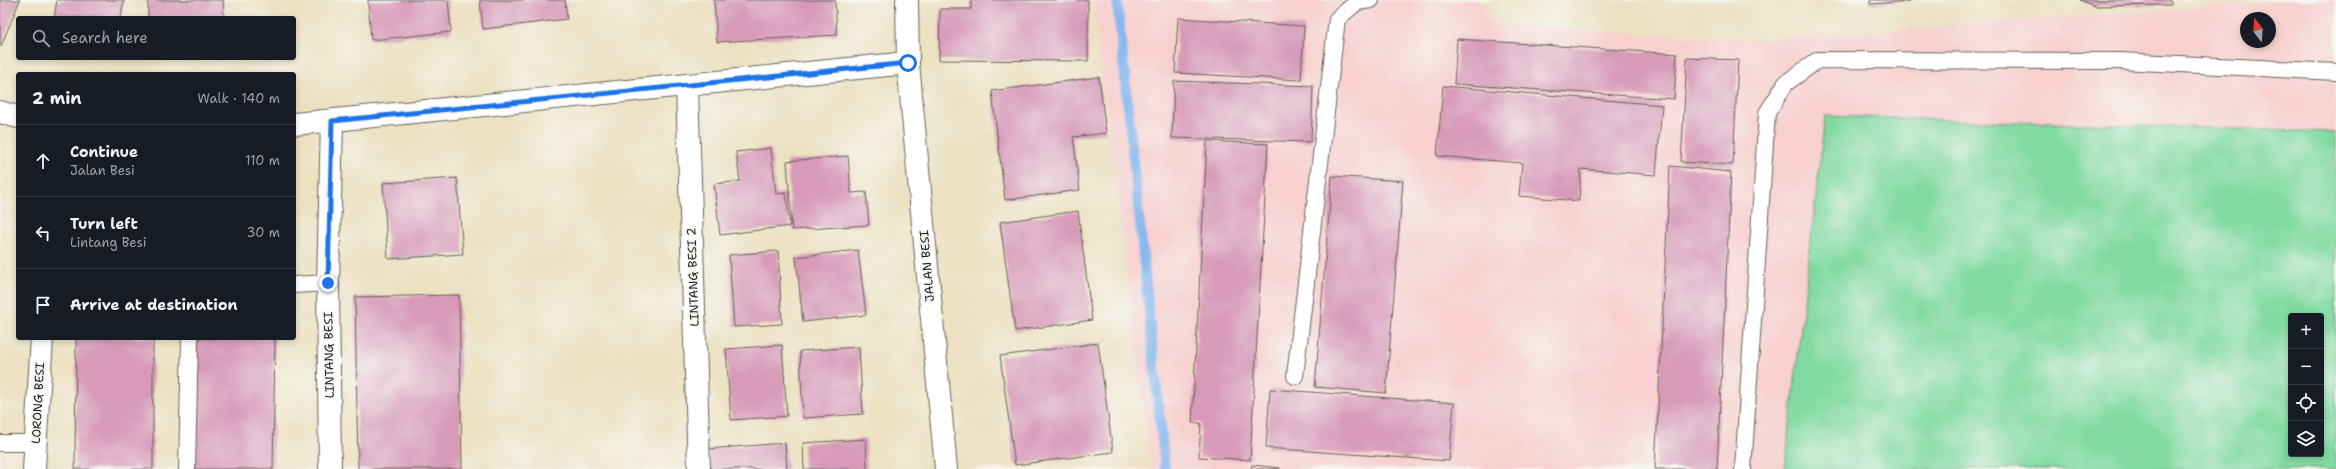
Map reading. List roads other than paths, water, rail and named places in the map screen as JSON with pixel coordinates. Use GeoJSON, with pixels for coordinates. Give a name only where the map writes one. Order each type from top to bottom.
{"type":"FeatureCollection","features":[{"type":"Feature","properties":{"kind":"street","name":"JALAN BESI"},"geometry":{"type":"LineString","coordinates":[[907,0],[908,63],[946,469]]}},
{"type":"Feature","properties":{"kind":"street"},"geometry":{"type":"LineString","coordinates":[[296,124],[908,63]]}},
{"type":"Feature","properties":{"kind":"street","name":"LINTANG BESI 2"},"geometry":{"type":"LineString","coordinates":[[687,85],[700,469]]}},
{"type":"Feature","properties":{"kind":"street"},"geometry":{"type":"LineString","coordinates":[[0,112],[16,116]]}},
{"type":"Feature","properties":{"kind":"street","name":"LINTANG BESI"},"geometry":{"type":"LineString","coordinates":[[330,469],[328,283],[332,121]]}},
{"type":"Feature","properties":{"kind":"street","name":"LORONG BESI"},"geometry":{"type":"LineString","coordinates":[[34,469],[42,340]]}},
{"type":"Feature","properties":{"kind":"lane"},"geometry":{"type":"LineString","coordinates":[[1295,376],[1337,19],[1357,2],[1371,0]]}},
{"type":"Feature","properties":{"kind":"lane"},"geometry":{"type":"LineString","coordinates":[[1743,469],[1767,113],[1786,83],[1818,60],[2120,61],[2336,72]]}},
{"type":"Feature","properties":{"kind":"lane"},"geometry":{"type":"LineString","coordinates":[[296,285],[328,283]]}},
{"type":"Feature","properties":{"kind":"lane"},"geometry":{"type":"LineString","coordinates":[[187,469],[190,340]]}},
{"type":"Feature","properties":{"kind":"lane"},"geometry":{"type":"LineString","coordinates":[[0,443],[35,443]]}},
{"type":"Feature","properties":{"kind":"waterway"},"geometry":{"type":"LineString","coordinates":[[1117,0],[1165,469]]}}]}
